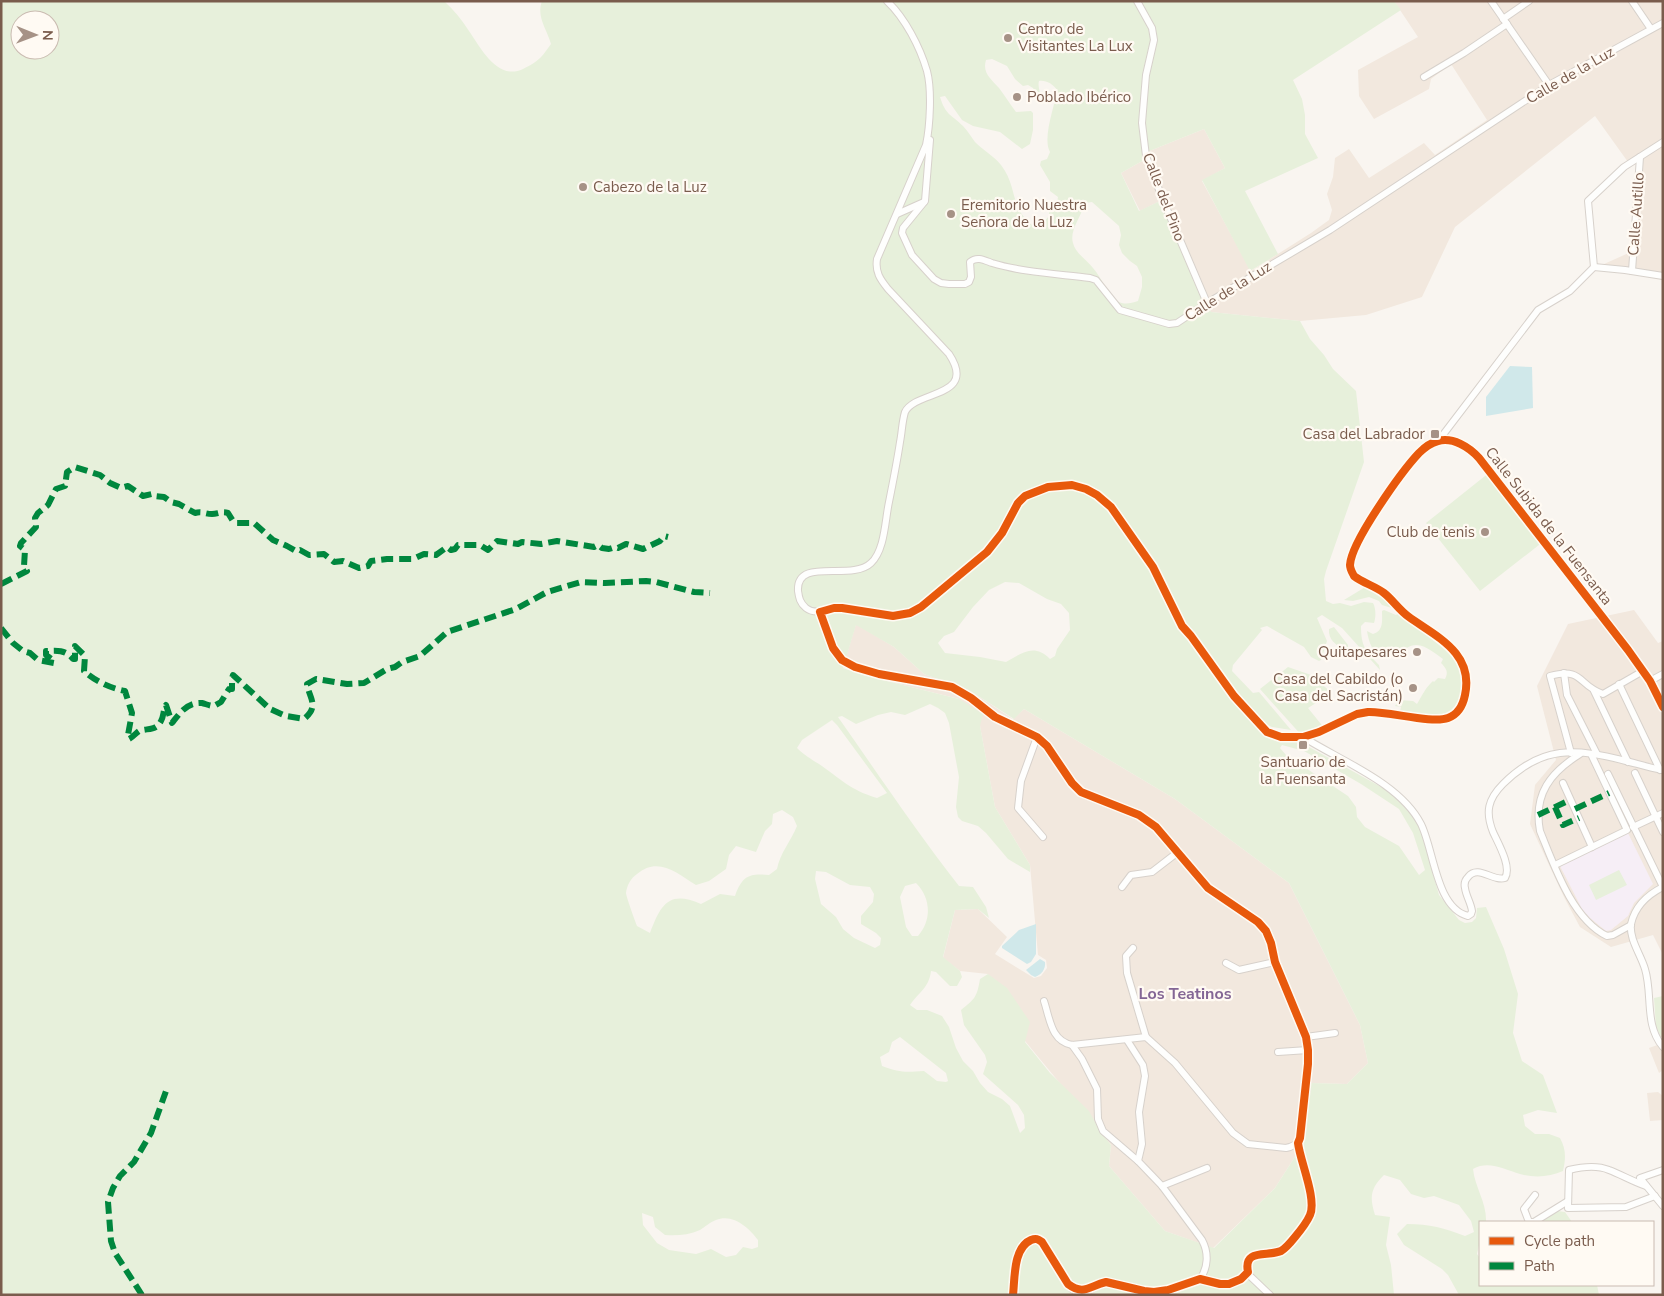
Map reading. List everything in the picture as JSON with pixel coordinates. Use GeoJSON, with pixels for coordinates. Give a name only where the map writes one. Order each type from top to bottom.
{"type":"FeatureCollection","features":[{"type":"Feature","properties":{"kind":"street"},"geometry":{"type":"LineString","coordinates":[[887,1],[898,12],[910,31],[927,70],[929,82],[928,165],[925,201],[896,214]]}},
{"type":"Feature","properties":{"kind":"street","name":"Calle del Pino"},"geometry":{"type":"LineString","coordinates":[[1137,1],[1152,28],[1154,40],[1146,75],[1142,123],[1146,156],[1162,200],[1207,303]]}},
{"type":"Feature","properties":{"kind":"street"},"geometry":{"type":"LineString","coordinates":[[1491,1],[1549,85]]}},
{"type":"Feature","properties":{"kind":"street"},"geometry":{"type":"LineString","coordinates":[[1424,77],[1464,53],[1529,1]]}},
{"type":"Feature","properties":{"kind":"street"},"geometry":{"type":"LineString","coordinates":[[1632,1],[1651,29]]}},
{"type":"Feature","properties":{"kind":"street","name":"Calle de la Luz"},"geometry":{"type":"LineString","coordinates":[[925,201],[903,228],[902,233],[912,255],[934,279],[941,283],[965,284],[969,282],[971,277],[970,262],[978,258],[1001,265],[1096,280],[1120,310],[1169,324],[1177,323],[1207,303],[1330,230],[1549,85],[1663,23]]}},
{"type":"Feature","properties":{"kind":"street"},"geometry":{"type":"LineString","coordinates":[[929,132],[926,145],[877,259],[877,272],[888,289],[949,354],[955,366],[956,376],[954,381],[945,390],[907,407],[884,532],[873,561],[865,568],[859,570],[811,572],[801,578],[798,586],[800,601],[809,610],[820,612],[834,608],[893,616],[910,612],[921,607],[987,552],[1002,533],[1018,502],[1025,496],[1048,487],[1072,485],[1097,495],[1111,507],[1154,568],[1182,626],[1247,712],[1263,729],[1271,734],[1287,738],[1303,737],[1319,732],[1360,713],[1376,712],[1441,720],[1455,714],[1463,702],[1466,689],[1465,670],[1456,652],[1442,639],[1403,613],[1383,592],[1354,576],[1350,565],[1362,536],[1375,512],[1418,454],[1428,445],[1439,440],[1538,310],[1570,291],[1594,267]]}},
{"type":"Feature","properties":{"kind":"street"},"geometry":{"type":"LineString","coordinates":[[1594,267],[1588,201],[1624,167],[1663,142]]}},
{"type":"Feature","properties":{"kind":"street","name":"Calle Autillo"},"geometry":{"type":"LineString","coordinates":[[1632,271],[1640,157]]}},
{"type":"Feature","properties":{"kind":"street"},"geometry":{"type":"LineString","coordinates":[[1594,267],[1663,276]]}},
{"type":"Feature","properties":{"kind":"street","name":"Calle Subida de la Fuensanta"},"geometry":{"type":"LineString","coordinates":[[1439,440],[1456,442],[1476,454],[1628,650],[1650,681],[1662,705]]}},
{"type":"Feature","properties":{"kind":"street"},"geometry":{"type":"LineString","coordinates":[[820,612],[833,648],[842,660],[855,667],[880,674],[952,687],[971,698],[995,717],[1037,737],[1047,746],[1072,783],[1081,792],[1139,815],[1156,827],[1208,888],[1258,922],[1266,931],[1272,943],[1275,962],[1306,1037],[1308,1050],[1306,1083],[1298,1143],[1311,1196],[1312,1209],[1295,1237],[1280,1251],[1272,1254],[1258,1254],[1251,1257],[1247,1265],[1248,1272],[1270,1295]]}},
{"type":"Feature","properties":{"kind":"street"},"geometry":{"type":"LineString","coordinates":[[1571,753],[1550,676],[1564,672],[1572,674],[1594,690],[1603,694],[1643,671]]}},
{"type":"Feature","properties":{"kind":"street"},"geometry":{"type":"LineString","coordinates":[[1554,865],[1627,830],[1567,695],[1564,672]]}},
{"type":"Feature","properties":{"kind":"street"},"geometry":{"type":"LineString","coordinates":[[1650,681],[1663,674]]}},
{"type":"Feature","properties":{"kind":"street"},"geometry":{"type":"LineString","coordinates":[[1619,684],[1662,770]]}},
{"type":"Feature","properties":{"kind":"street"},"geometry":{"type":"LineString","coordinates":[[1594,690],[1628,762]]}},
{"type":"Feature","properties":{"kind":"street"},"geometry":{"type":"LineString","coordinates":[[1037,737],[1021,781],[1018,808],[1042,836]]}},
{"type":"Feature","properties":{"kind":"street"},"geometry":{"type":"LineString","coordinates":[[1303,737],[1382,783],[1405,801],[1418,818],[1425,833],[1443,891],[1455,908],[1468,916],[1472,911],[1465,888],[1467,877],[1473,872],[1477,872],[1501,879],[1505,878],[1508,873],[1507,865],[1489,820],[1488,808],[1492,798],[1510,776],[1541,756],[1562,753],[1594,754],[1662,770]]}},
{"type":"Feature","properties":{"kind":"street"},"geometry":{"type":"LineString","coordinates":[[1581,753],[1557,770],[1546,786],[1538,815],[1540,830],[1554,865],[1578,912],[1594,928],[1607,936],[1631,925]]}},
{"type":"Feature","properties":{"kind":"street"},"geometry":{"type":"LineString","coordinates":[[1635,773],[1663,832]]}},
{"type":"Feature","properties":{"kind":"street"},"geometry":{"type":"LineString","coordinates":[[1608,774],[1663,887],[1655,891],[1640,904],[1631,925],[1633,938],[1645,968],[1648,982],[1652,1027],[1656,1039],[1663,1047]]}},
{"type":"Feature","properties":{"kind":"street"},"geometry":{"type":"LineString","coordinates":[[1562,782],[1592,847]]}},
{"type":"Feature","properties":{"kind":"street"},"geometry":{"type":"LineString","coordinates":[[1633,827],[1663,813]]}},
{"type":"Feature","properties":{"kind":"street"},"geometry":{"type":"LineString","coordinates":[[1122,887],[1131,875],[1152,872],[1178,852]]}},
{"type":"Feature","properties":{"kind":"street"},"geometry":{"type":"LineString","coordinates":[[1133,948],[1126,956],[1127,974],[1146,1037],[1175,1063],[1233,1133],[1248,1144],[1286,1148],[1298,1143]]}},
{"type":"Feature","properties":{"kind":"street"},"geometry":{"type":"LineString","coordinates":[[1226,963],[1239,970],[1275,962]]}},
{"type":"Feature","properties":{"kind":"street"},"geometry":{"type":"LineString","coordinates":[[1044,1001],[1056,1036],[1064,1043],[1072,1045],[1146,1037]]}},
{"type":"Feature","properties":{"kind":"street"},"geometry":{"type":"LineString","coordinates":[[1306,1037],[1335,1033]]}},
{"type":"Feature","properties":{"kind":"street"},"geometry":{"type":"LineString","coordinates":[[1128,1040],[1143,1065],[1145,1076],[1139,1112],[1142,1144],[1138,1160]]}},
{"type":"Feature","properties":{"kind":"street"},"geometry":{"type":"LineString","coordinates":[[1072,1045],[1082,1059],[1097,1088],[1098,1119],[1103,1131],[1138,1160],[1162,1186],[1205,1245],[1207,1260],[1200,1279]]}},
{"type":"Feature","properties":{"kind":"street"},"geometry":{"type":"LineString","coordinates":[[1278,1052],[1308,1050]]}},
{"type":"Feature","properties":{"kind":"street"},"geometry":{"type":"LineString","coordinates":[[1646,1186],[1628,1180],[1607,1169],[1584,1167],[1569,1170],[1568,1208],[1626,1207],[1660,1201]]}},
{"type":"Feature","properties":{"kind":"street"},"geometry":{"type":"LineString","coordinates":[[1162,1186],[1208,1168]]}},
{"type":"Feature","properties":{"kind":"street"},"geometry":{"type":"LineString","coordinates":[[1660,1201],[1640,1178],[1663,1170]]}},
{"type":"Feature","properties":{"kind":"street"},"geometry":{"type":"LineString","coordinates":[[1529,1221],[1524,1209],[1535,1195]]}},
{"type":"Feature","properties":{"kind":"street"},"geometry":{"type":"LineString","coordinates":[[1536,1221],[1568,1200]]}},
{"type":"Feature","properties":{"kind":"street"},"geometry":{"type":"LineString","coordinates":[[1013,1295],[1016,1264],[1020,1253],[1025,1244],[1036,1238],[1046,1247],[1068,1284],[1072,1289],[1079,1292],[1087,1292],[1106,1282],[1144,1291],[1161,1291],[1200,1279],[1220,1284],[1229,1284],[1234,1283],[1248,1272]]}},
{"type":"Feature","properties":{"kind":"shaded area"},"geometry":{"type":"Polygon","coordinates":[[[1394,1],[1663,1],[1663,279],[1629,270],[1593,269],[1633,251],[1640,157],[1628,162],[1595,116],[1455,227],[1422,297],[1366,315],[1300,321],[1211,312],[1160,201],[1140,211],[1121,173],[1144,160],[1147,152],[1204,129],[1225,168],[1202,181],[1251,271],[1329,220],[1332,210],[1327,194],[1333,177],[1335,158],[1349,149],[1369,178],[1424,143],[1435,155],[1487,120],[1451,64],[1431,79],[1429,89],[1374,119],[1359,96],[1358,70],[1418,37],[1394,1]]]}},
{"type":"Feature","properties":{"kind":"shaded area"},"geometry":{"type":"Polygon","coordinates":[[[1634,610],[1658,643],[1663,641],[1663,955],[1653,935],[1611,947],[1580,927],[1530,824],[1535,785],[1556,760],[1537,686],[1568,624],[1634,610]]]}},
{"type":"Feature","properties":{"kind":"shaded area"},"geometry":{"type":"Polygon","coordinates":[[[856,624],[894,647],[924,674],[969,690],[1013,719],[1024,709],[1175,799],[1289,883],[1360,1025],[1368,1063],[1347,1084],[1311,1083],[1303,1144],[1275,1188],[1213,1248],[1165,1231],[1109,1166],[1111,1145],[1025,1041],[988,974],[960,971],[943,958],[955,910],[978,909],[1007,937],[995,954],[1034,978],[1041,976],[1047,968],[1046,960],[1038,955],[1030,865],[995,807],[980,726],[959,699],[863,675],[843,667],[856,624]]]}},
{"type":"Feature","properties":{"kind":"shaded area"},"geometry":{"type":"Polygon","coordinates":[[[1628,833],[1653,884],[1634,903],[1628,916],[1611,930],[1606,931],[1582,909],[1560,866],[1628,833]]]}},
{"type":"Feature","properties":{"kind":"shaded area"},"geometry":{"type":"Polygon","coordinates":[[[1663,1043],[1663,1070],[1659,1073],[1649,1048],[1663,1043]]]}},
{"type":"Feature","properties":{"kind":"shaded area"},"geometry":{"type":"Polygon","coordinates":[[[1658,1092],[1663,1096],[1663,1120],[1650,1121],[1647,1093],[1658,1092]]]}},
{"type":"Feature","properties":{"kind":"green space"},"geometry":{"type":"Polygon","coordinates":[[[1,1],[444,1],[461,19],[491,61],[505,71],[514,72],[536,61],[551,44],[541,18],[540,7],[542,1],[1394,1],[1401,10],[1293,80],[1302,99],[1305,115],[1305,134],[1318,158],[1245,191],[1278,254],[1250,271],[1202,180],[1225,168],[1204,129],[1147,152],[1144,160],[1121,173],[1139,211],[1160,201],[1211,312],[1300,321],[1310,339],[1333,369],[1356,391],[1364,462],[1324,579],[1326,601],[1333,604],[1340,603],[1351,606],[1364,602],[1373,603],[1375,607],[1374,623],[1365,622],[1361,626],[1361,633],[1365,648],[1379,665],[1380,670],[1342,628],[1322,615],[1317,618],[1327,641],[1321,660],[1319,661],[1311,657],[1304,647],[1267,626],[1260,628],[1262,630],[1233,665],[1232,671],[1253,693],[1259,692],[1291,730],[1265,724],[1227,679],[1221,685],[1255,726],[1274,740],[1300,742],[1383,788],[1405,804],[1420,828],[1439,895],[1459,920],[1465,923],[1472,922],[1476,918],[1477,908],[1486,907],[1504,949],[1518,994],[1513,1033],[1522,1061],[1543,1075],[1557,1113],[1538,1110],[1523,1115],[1525,1126],[1535,1134],[1549,1134],[1560,1138],[1565,1158],[1563,1171],[1547,1176],[1525,1175],[1485,1165],[1473,1169],[1486,1215],[1486,1221],[1479,1221],[1477,1254],[1479,1257],[1479,1286],[1597,1286],[1599,1295],[1459,1295],[1448,1275],[1442,1269],[1404,1245],[1397,1234],[1407,1224],[1415,1224],[1437,1227],[1465,1236],[1474,1232],[1471,1221],[1459,1205],[1434,1196],[1424,1198],[1411,1194],[1400,1180],[1384,1175],[1374,1188],[1372,1203],[1375,1215],[1390,1217],[1386,1245],[1391,1265],[1394,1295],[1,1295],[1,1]],[[992,59],[986,60],[985,69],[988,76],[1016,112],[1031,111],[1033,113],[1033,130],[1030,144],[1022,149],[1000,132],[973,126],[962,120],[945,96],[940,97],[947,111],[965,128],[975,142],[1001,165],[1007,174],[1022,215],[1038,229],[1049,216],[1049,206],[1057,202],[1058,197],[1050,191],[1050,182],[1040,165],[1041,161],[1047,159],[1050,152],[1047,139],[1048,130],[1057,90],[1049,83],[1039,81],[1041,102],[1036,100],[1033,88],[1028,85],[1023,86],[1015,79],[1007,66],[992,59]],[[1092,202],[1085,203],[1076,223],[1072,238],[1074,247],[1096,272],[1115,299],[1124,303],[1138,301],[1142,287],[1142,277],[1137,266],[1122,253],[1119,245],[1121,235],[1119,226],[1092,202]],[[1005,582],[989,590],[954,632],[944,636],[938,643],[945,653],[1006,662],[1028,651],[1039,651],[1050,659],[1055,656],[1057,649],[1070,630],[1069,613],[1061,604],[1047,599],[1019,583],[1005,582]],[[856,625],[843,668],[863,675],[959,699],[983,714],[980,726],[995,807],[1030,865],[1030,872],[1008,859],[978,826],[962,821],[958,817],[956,807],[959,777],[949,723],[945,713],[930,704],[905,715],[891,712],[856,724],[842,716],[838,717],[912,823],[959,886],[973,887],[986,907],[989,918],[978,909],[955,910],[943,957],[960,971],[962,977],[957,986],[950,986],[936,972],[931,971],[926,986],[910,1005],[917,1010],[927,1010],[942,1016],[949,1027],[956,1048],[963,1061],[973,1071],[988,1092],[1002,1099],[1010,1106],[1020,1133],[1025,1128],[1024,1115],[1018,1105],[983,1074],[987,1062],[985,1055],[964,1025],[961,1010],[975,997],[980,979],[988,974],[1007,988],[1030,1022],[1025,1042],[1050,1073],[1089,1111],[1100,1131],[1111,1145],[1109,1166],[1165,1231],[1214,1248],[1275,1188],[1303,1144],[1311,1083],[1347,1084],[1368,1063],[1360,1025],[1289,883],[1175,799],[1024,709],[1014,719],[969,690],[924,674],[894,647],[856,625]],[[832,720],[802,740],[797,748],[846,784],[877,798],[887,793],[832,720]],[[1282,745],[1280,748],[1286,755],[1348,796],[1356,807],[1357,817],[1365,827],[1399,846],[1419,875],[1425,870],[1413,833],[1399,809],[1361,784],[1304,751],[1282,745]],[[782,810],[773,814],[772,824],[765,831],[756,852],[736,846],[729,855],[726,869],[709,881],[696,885],[675,872],[660,866],[652,866],[637,874],[627,887],[626,893],[637,926],[650,933],[658,914],[668,902],[674,899],[681,899],[701,904],[720,894],[735,896],[740,884],[747,877],[751,875],[769,875],[777,869],[797,826],[793,817],[782,810]],[[816,871],[815,879],[821,904],[836,917],[843,929],[854,938],[875,948],[880,945],[881,938],[861,924],[861,916],[873,902],[874,894],[870,887],[850,885],[826,872],[816,871]],[[916,883],[905,886],[900,897],[906,927],[912,936],[918,936],[926,923],[927,902],[925,895],[916,883]],[[900,1037],[892,1042],[889,1052],[880,1057],[882,1066],[903,1072],[924,1071],[937,1081],[948,1081],[946,1073],[900,1037]],[[642,1213],[643,1225],[657,1243],[669,1250],[696,1254],[711,1249],[726,1257],[736,1255],[743,1247],[752,1249],[758,1247],[758,1240],[750,1231],[740,1223],[728,1218],[716,1220],[700,1230],[678,1235],[665,1235],[655,1227],[653,1217],[642,1213]]]}},
{"type":"Feature","properties":{"kind":"green space","name":"Club de tenis"},"geometry":{"type":"Polygon","coordinates":[[[1490,472],[1544,541],[1480,591],[1426,523],[1490,472]]]}},
{"type":"Feature","properties":{"kind":"green space"},"geometry":{"type":"Polygon","coordinates":[[[1367,586],[1381,593],[1395,609],[1382,605],[1379,601],[1369,597],[1353,601],[1344,600],[1367,586]]]}},
{"type":"Feature","properties":{"kind":"green space"},"geometry":{"type":"Polygon","coordinates":[[[1384,610],[1396,615],[1399,613],[1431,632],[1448,646],[1456,657],[1463,669],[1465,682],[1463,696],[1457,709],[1452,713],[1441,717],[1429,717],[1400,712],[1401,707],[1395,706],[1399,700],[1413,701],[1417,704],[1430,684],[1438,678],[1445,679],[1447,672],[1441,663],[1443,659],[1423,646],[1411,646],[1398,653],[1385,656],[1376,652],[1370,643],[1367,631],[1373,634],[1377,633],[1382,625],[1382,611],[1384,610]]]}},
{"type":"Feature","properties":{"kind":"green space"},"geometry":{"type":"Polygon","coordinates":[[[1334,627],[1348,645],[1348,649],[1343,650],[1331,639],[1329,629],[1334,627]]]}},
{"type":"Feature","properties":{"kind":"green space"},"geometry":{"type":"Polygon","coordinates":[[[1288,667],[1311,675],[1332,693],[1308,708],[1325,729],[1303,737],[1260,689],[1288,667]]]}},
{"type":"Feature","properties":{"kind":"green space"},"geometry":{"type":"Polygon","coordinates":[[[1619,870],[1627,885],[1596,900],[1589,885],[1619,870]]]}},
{"type":"Feature","properties":{"kind":"green space"},"geometry":{"type":"Polygon","coordinates":[[[1663,996],[1663,1037],[1661,1037],[1656,1027],[1654,998],[1663,996]]]}},
{"type":"Feature","properties":{"kind":"green space"},"geometry":{"type":"Polygon","coordinates":[[[1557,1211],[1565,1212],[1571,1221],[1542,1221],[1557,1211]]]}},
{"type":"Feature","properties":{"kind":"water"},"geometry":{"type":"Polygon","coordinates":[[[1510,366],[1532,367],[1533,408],[1486,416],[1486,397],[1510,366]]]}},
{"type":"Feature","properties":{"kind":"water"},"geometry":{"type":"Polygon","coordinates":[[[1036,924],[1036,954],[1031,962],[1027,964],[1002,948],[1019,930],[1036,924]]]}},
{"type":"Feature","properties":{"kind":"water"},"geometry":{"type":"Polygon","coordinates":[[[1040,959],[1045,962],[1045,967],[1035,977],[1026,970],[1040,959]]]}},
{"type":"Feature","properties":{"kind":"marked path"},"geometry":{"type":"LineString","coordinates":[[1,584],[27,571],[24,566],[25,550],[20,546],[21,543],[36,527],[35,518],[48,505],[56,489],[65,486],[67,472],[75,467],[100,475],[110,483],[121,488],[128,486],[143,496],[152,494],[164,497],[195,513],[228,513],[233,521],[237,523],[254,523],[273,540],[296,551],[300,550],[309,555],[324,554],[334,562],[343,561],[359,568],[368,566],[371,561],[413,559],[424,554],[436,555],[447,547],[451,550],[455,549],[458,545],[480,545],[488,550],[497,541],[518,544],[522,542],[541,544],[557,541],[594,547],[598,545],[609,549],[618,548],[626,544],[643,549],[660,541],[664,536],[668,537]]}},
{"type":"Feature","properties":{"kind":"marked path"},"geometry":{"type":"LineString","coordinates":[[1,628],[13,643],[38,660],[54,663],[46,655],[46,651],[64,652],[75,659],[75,646],[85,656],[84,671],[103,684],[125,691],[132,713],[129,739],[139,731],[152,729],[157,726],[162,719],[166,705],[172,723],[184,709],[192,704],[202,703],[214,706],[221,702],[229,689],[232,689],[233,675],[270,709],[286,716],[304,719],[313,706],[307,684],[316,679],[347,684],[364,683],[387,669],[420,656],[447,632],[516,609],[547,592],[581,582],[646,581],[694,592],[710,593]]}},
{"type":"Feature","properties":{"kind":"marked path"},"geometry":{"type":"LineString","coordinates":[[1575,809],[1609,793]]}},
{"type":"Feature","properties":{"kind":"marked path"},"geometry":{"type":"LineString","coordinates":[[1538,815],[1570,800]]}},
{"type":"Feature","properties":{"kind":"marked path"},"geometry":{"type":"LineString","coordinates":[[1555,807],[1563,825],[1579,818]]}},
{"type":"Feature","properties":{"kind":"marked path"},"geometry":{"type":"LineString","coordinates":[[142,1295],[115,1253],[111,1241],[108,1202],[120,1176],[134,1162],[151,1133],[166,1091]]}},
{"type":"Feature","properties":{"kind":"cycle path"},"geometry":{"type":"LineString","coordinates":[[1013,1295],[1018,1256],[1025,1244],[1034,1239],[1042,1242],[1068,1284],[1083,1290],[1106,1282],[1154,1292],[1168,1290],[1200,1279],[1220,1284],[1229,1284],[1241,1279],[1248,1272],[1247,1264],[1253,1256],[1276,1253],[1285,1248],[1305,1223],[1312,1208],[1310,1190],[1298,1143],[1308,1064],[1306,1037],[1275,962],[1266,931],[1258,922],[1208,888],[1156,827],[1139,815],[1081,792],[1072,783],[1047,746],[1037,737],[995,717],[971,698],[952,687],[879,674],[855,667],[842,660],[833,648],[820,612],[842,608],[893,616],[910,613],[921,607],[987,552],[1002,533],[1018,503],[1025,496],[1048,487],[1072,485],[1097,495],[1111,507],[1153,567],[1182,626],[1234,696],[1267,732],[1281,737],[1303,737],[1319,732],[1357,714],[1368,712],[1432,719],[1448,718],[1460,709],[1465,695],[1466,680],[1464,668],[1459,657],[1441,639],[1405,614],[1384,593],[1354,576],[1350,565],[1359,540],[1378,507],[1411,462],[1430,444],[1449,440],[1466,447],[1479,458],[1628,650],[1650,681],[1663,707]]}},
{"type":"Feature","properties":{"kind":"place","name":"Centro de Visitantes La Lux"},"geometry":{"type":"Point","coordinates":[1008,38]}},
{"type":"Feature","properties":{"kind":"place","name":"Poblado Ibérico"},"geometry":{"type":"Point","coordinates":[1017,97]}},
{"type":"Feature","properties":{"kind":"place","name":"Cabezo de la Luz"},"geometry":{"type":"Point","coordinates":[583,187]}},
{"type":"Feature","properties":{"kind":"place","name":"Eremitorio Nuestra Señora de la Luz"},"geometry":{"type":"Point","coordinates":[951,214]}},
{"type":"Feature","properties":{"kind":"place","name":"Casa del Labrador"},"geometry":{"type":"Point","coordinates":[1435,434]}},
{"type":"Feature","properties":{"kind":"place","name":"Club de tenis"},"geometry":{"type":"Point","coordinates":[1485,532]}},
{"type":"Feature","properties":{"kind":"place","name":"Quitapesares"},"geometry":{"type":"Point","coordinates":[1417,652]}},
{"type":"Feature","properties":{"kind":"place","name":"Casa del Cabildo (o Casa del Sacristán)"},"geometry":{"type":"Point","coordinates":[1413,688]}},
{"type":"Feature","properties":{"kind":"place","name":"Santuario de la Fuensanta"},"geometry":{"type":"Point","coordinates":[1303,745]}},
{"type":"Feature","properties":{"kind":"district","name":"Los Teatinos"},"geometry":{"type":"Point","coordinates":[1185,994]}}]}
